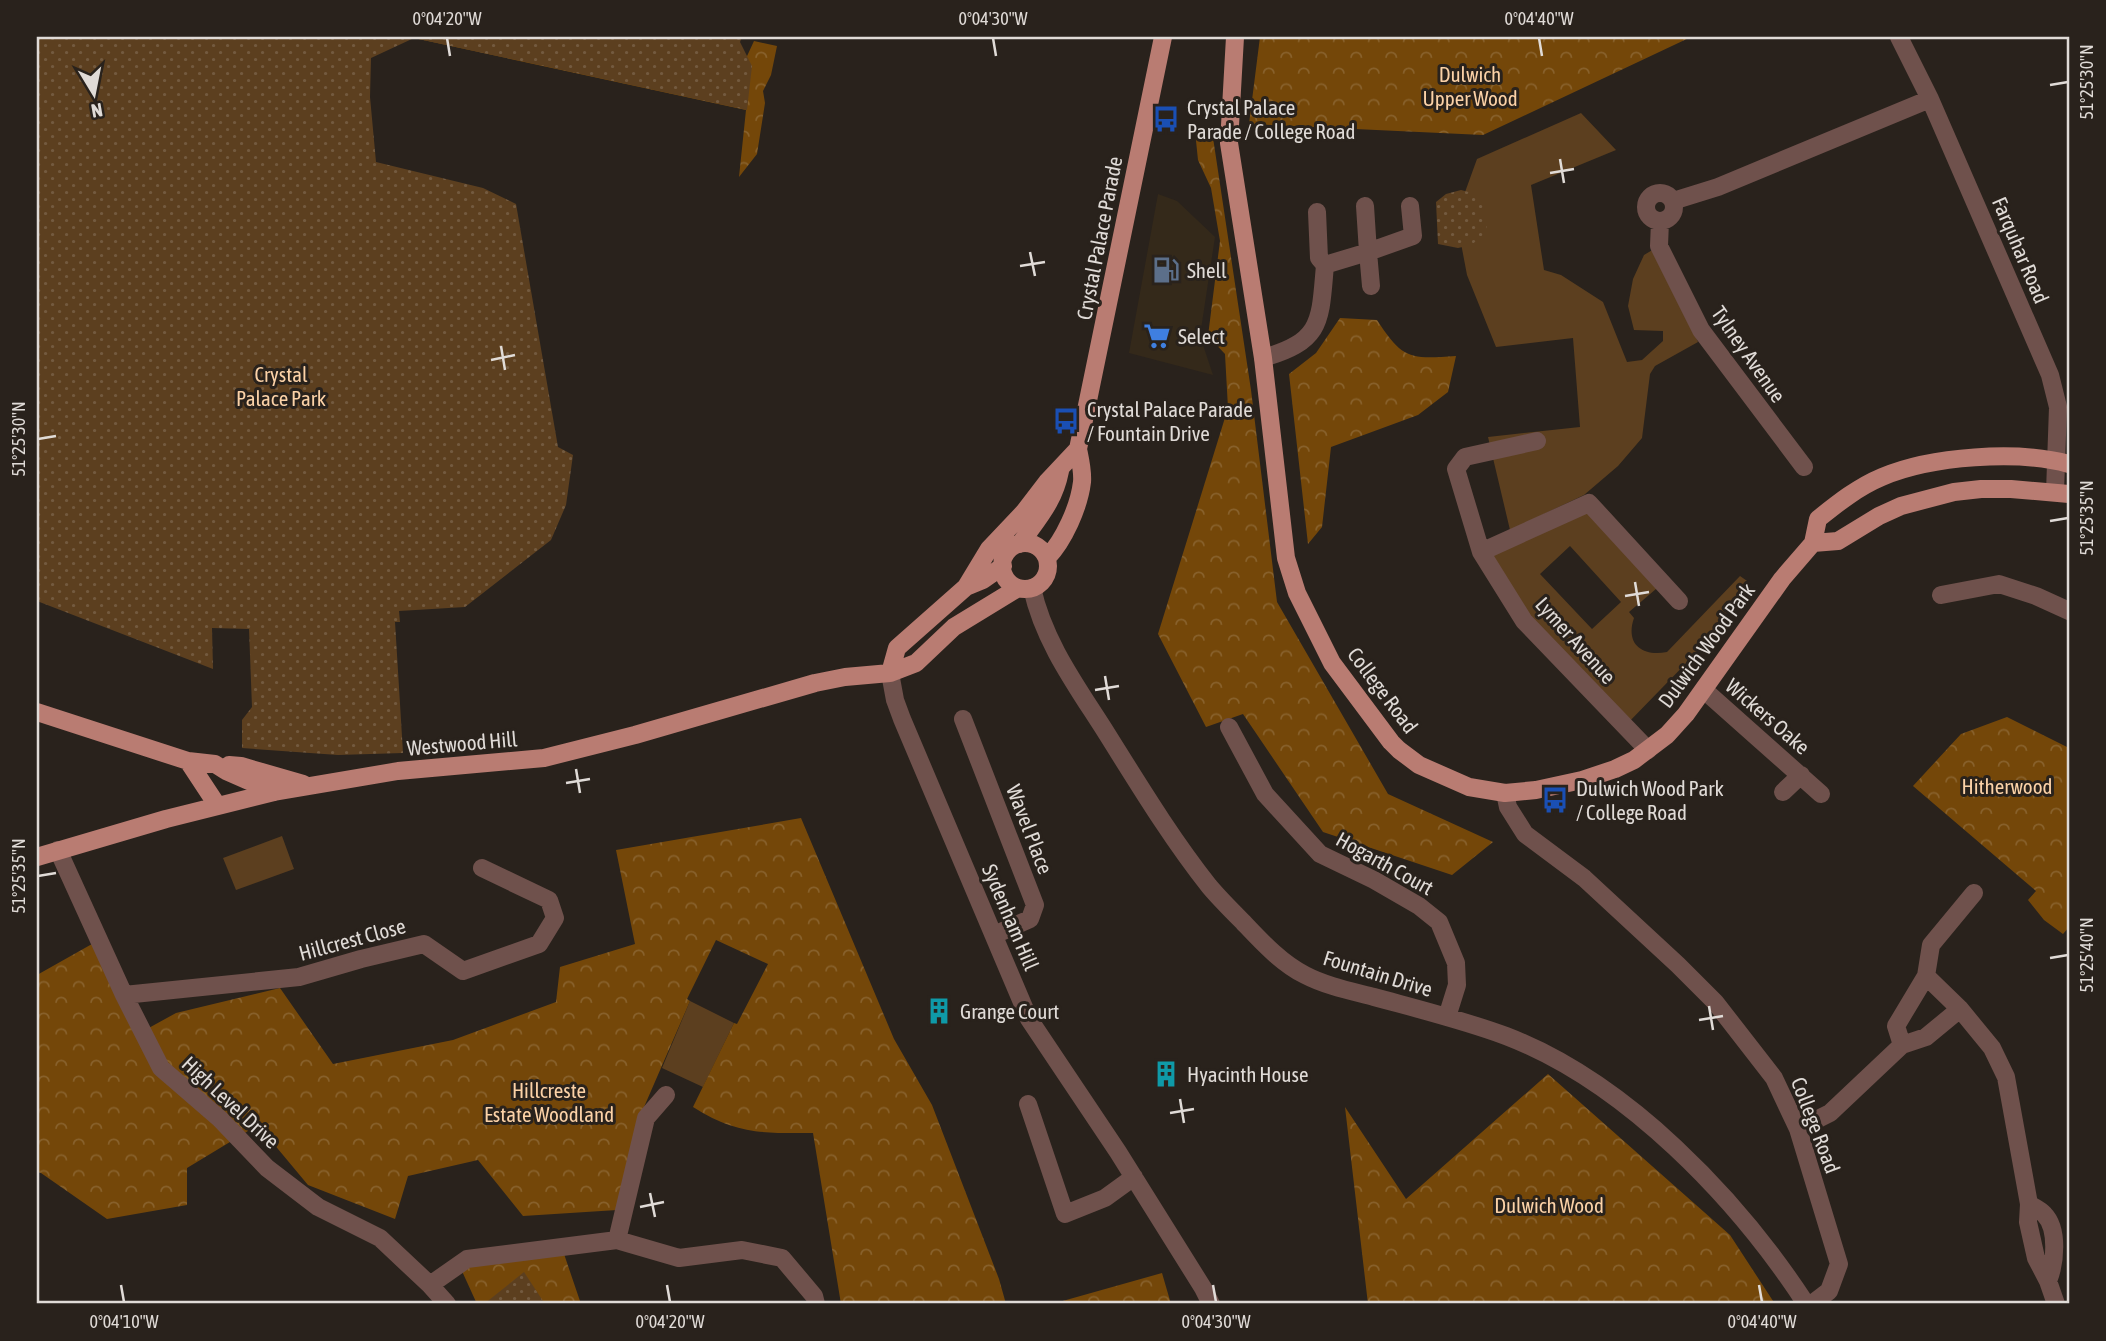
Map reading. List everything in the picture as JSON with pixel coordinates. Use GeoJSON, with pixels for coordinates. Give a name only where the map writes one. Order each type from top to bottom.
{"type":"FeatureCollection","features":[{"type":"Feature","properties":{"kind":"main road","name":"Crystal Palace Parade"},"geometry":{"type":"LineString","coordinates":[[1047,558],[1056,549],[1067,525],[1082,481],[1078,449],[1163,37]]}},
{"type":"Feature","properties":{"kind":"main road","name":"College Road"},"geometry":{"type":"LineString","coordinates":[[1235,37],[1229,143],[1263,358],[1286,558],[1297,593],[1329,657],[1399,750],[1419,765],[1469,787],[1505,793]]}},
{"type":"Feature","properties":{"kind":"main road"},"geometry":{"type":"LineString","coordinates":[[890,673],[897,648],[966,587],[989,549],[1078,449]]}},
{"type":"Feature","properties":{"kind":"main road","name":"Dulwich Wood Park"},"geometry":{"type":"LineString","coordinates":[[1505,793],[1536,790],[1582,780],[1615,769],[1648,750],[1667,735],[1704,690],[1768,597],[1813,542],[1818,519],[1856,491],[1882,477],[1927,464],[1987,457],[2063,462]]}},
{"type":"Feature","properties":{"kind":"main road"},"geometry":{"type":"LineString","coordinates":[[1020,544],[1039,547],[1047,558],[1045,577],[1025,588],[1007,579],[1003,566],[1007,552],[1020,544],[1045,512],[1058,486],[1061,468]]}},
{"type":"Feature","properties":{"kind":"main road"},"geometry":{"type":"LineString","coordinates":[[1813,542],[1838,541],[1879,516],[1925,498],[1981,489],[2062,493]]}},
{"type":"Feature","properties":{"kind":"main road"},"geometry":{"type":"LineString","coordinates":[[966,587],[983,580],[1003,566]]}},
{"type":"Feature","properties":{"kind":"main road","name":"Westwood Hill"},"geometry":{"type":"LineString","coordinates":[[37,857],[216,805],[274,792],[398,771],[544,758],[635,735],[815,683],[890,673],[915,663],[954,627],[1025,588]]}},
{"type":"Feature","properties":{"kind":"main road"},"geometry":{"type":"LineString","coordinates":[[37,712],[188,761],[241,766],[311,786]]}},
{"type":"Feature","properties":{"kind":"main road"},"geometry":{"type":"LineString","coordinates":[[188,761],[216,805]]}},
{"type":"Feature","properties":{"kind":"main road"},"geometry":{"type":"LineString","coordinates":[[215,764],[274,792]]}},
{"type":"Feature","properties":{"kind":"street","name":"Farquhar Road"},"geometry":{"type":"LineString","coordinates":[[1899,37],[1930,99],[2050,375],[2058,407],[2063,462],[2062,493]]}},
{"type":"Feature","properties":{"kind":"street","name":"Tylney Avenue"},"geometry":{"type":"LineString","coordinates":[[1804,467],[1701,330],[1660,246],[1660,220],[1647,212],[1647,201],[1660,192],[1673,201],[1718,187],[1930,99]]}},
{"type":"Feature","properties":{"kind":"street"},"geometry":{"type":"LineString","coordinates":[[1365,206],[1371,286]]}},
{"type":"Feature","properties":{"kind":"street"},"geometry":{"type":"LineString","coordinates":[[1325,265],[1413,236],[1410,206]]}},
{"type":"Feature","properties":{"kind":"street"},"geometry":{"type":"LineString","coordinates":[[1263,358],[1289,351],[1314,331],[1321,308],[1325,265],[1319,258],[1317,212]]}},
{"type":"Feature","properties":{"kind":"street","name":"Lymer Avenue"},"geometry":{"type":"LineString","coordinates":[[1537,441],[1465,457],[1456,469],[1481,552],[1524,621],[1648,750]]}},
{"type":"Feature","properties":{"kind":"street"},"geometry":{"type":"LineString","coordinates":[[1481,552],[1589,503],[1679,601]]}},
{"type":"Feature","properties":{"kind":"street"},"geometry":{"type":"LineString","coordinates":[[1941,594],[1999,584],[2036,596],[2069,611]]}},
{"type":"Feature","properties":{"kind":"street","name":"Fountain Drive"},"geometry":{"type":"LineString","coordinates":[[1025,588],[1053,647],[1160,817],[1209,887],[1260,940],[1305,975],[1327,984],[1447,1017],[1506,1037],[1556,1059],[1605,1091],[1696,1166],[1747,1224],[1806,1304]]}},
{"type":"Feature","properties":{"kind":"street","name":"Sydenham Hill"},"geometry":{"type":"LineString","coordinates":[[890,673],[902,719],[1029,1019],[1134,1177],[1203,1288],[1210,1304]]}},
{"type":"Feature","properties":{"kind":"street","name":"Wickers Oake"},"geometry":{"type":"LineString","coordinates":[[1704,690],[1821,794]]}},
{"type":"Feature","properties":{"kind":"street","name":"Wavel Place"},"geometry":{"type":"LineString","coordinates":[[963,719],[1035,905],[1030,919],[994,935]]}},
{"type":"Feature","properties":{"kind":"street","name":"Hogarth Court"},"geometry":{"type":"LineString","coordinates":[[1229,727],[1265,794],[1321,854],[1374,880],[1419,906],[1439,922],[1456,962],[1457,985],[1447,1017]]}},
{"type":"Feature","properties":{"kind":"street","name":"Wickers Oake"},"geometry":{"type":"LineString","coordinates":[[1783,792],[1801,775]]}},
{"type":"Feature","properties":{"kind":"street","name":"College Road"},"geometry":{"type":"LineString","coordinates":[[1505,793],[1508,807],[1525,834],[1584,878],[1715,1002],[1774,1078],[1798,1129],[1839,1264],[1829,1291],[1812,1304]]}},
{"type":"Feature","properties":{"kind":"street","name":"High Level Drive"},"geometry":{"type":"LineString","coordinates":[[58,850],[124,995],[161,1068],[220,1119],[267,1168],[318,1207],[380,1238],[447,1304]]}},
{"type":"Feature","properties":{"kind":"street","name":"Hillcrest Close"},"geometry":{"type":"LineString","coordinates":[[124,995],[299,977],[424,944],[463,971],[539,944],[555,918],[550,900],[482,868]]}},
{"type":"Feature","properties":{"kind":"street"},"geometry":{"type":"LineString","coordinates":[[1902,1045],[1896,1026],[1926,976],[1931,945],[1974,893]]}},
{"type":"Feature","properties":{"kind":"street"},"geometry":{"type":"LineString","coordinates":[[1926,976],[1992,1048],[2006,1077],[2029,1204],[2028,1222],[2036,1258],[2056,1304]]}},
{"type":"Feature","properties":{"kind":"street"},"geometry":{"type":"LineString","coordinates":[[1798,1129],[1830,1113],[1902,1045],[1926,1037],[1959,1009]]}},
{"type":"Feature","properties":{"kind":"street"},"geometry":{"type":"LineString","coordinates":[[617,1240],[646,1118],[666,1095]]}},
{"type":"Feature","properties":{"kind":"street"},"geometry":{"type":"LineString","coordinates":[[1028,1104],[1066,1213],[1104,1198],[1134,1177]]}},
{"type":"Feature","properties":{"kind":"street"},"geometry":{"type":"LineString","coordinates":[[430,1285],[467,1259],[617,1240],[680,1258],[742,1251],[782,1258],[814,1296],[816,1304]]}},
{"type":"Feature","properties":{"kind":"shaded area"},"geometry":{"type":"Polygon","coordinates":[[[1158,194],[1177,201],[1215,237],[1200,336],[1213,375],[1129,353],[1158,194]]]}},
{"type":"Feature","properties":{"kind":"green space","name":"Crystal Palace Park"},"geometry":{"type":"Polygon","coordinates":[[[37,37],[742,37],[740,42],[752,66],[747,110],[414,38],[371,58],[370,97],[376,162],[483,188],[516,204],[558,447],[573,455],[566,505],[551,540],[465,607],[399,611],[400,622],[395,622],[403,753],[338,755],[242,748],[242,720],[252,707],[249,629],[212,628],[213,669],[37,601],[37,37]]]}},
{"type":"Feature","properties":{"kind":"green space","name":"Dulwich Upper Wood"},"geometry":{"type":"Polygon","coordinates":[[[1260,37],[1691,37],[1483,135],[1249,124],[1260,37]]]}},
{"type":"Feature","properties":{"kind":"green space"},"geometry":{"type":"Polygon","coordinates":[[[414,38],[742,67],[754,41],[777,46],[771,75],[763,91],[765,103],[757,154],[739,177],[746,110],[414,38]]]}},
{"type":"Feature","properties":{"kind":"green space"},"geometry":{"type":"Polygon","coordinates":[[[1581,113],[1616,150],[1531,185],[1544,270],[1561,275],[1603,302],[1627,362],[1642,360],[1663,341],[1663,331],[1634,330],[1628,306],[1633,279],[1644,255],[1659,246],[1698,342],[1655,366],[1650,374],[1642,438],[1618,466],[1584,495],[1510,530],[1488,437],[1580,427],[1573,338],[1496,347],[1467,275],[1456,217],[1477,159],[1581,113]]]}},
{"type":"Feature","properties":{"kind":"green space"},"geometry":{"type":"Polygon","coordinates":[[[1195,131],[1212,131],[1251,390],[1277,602],[1388,794],[1493,842],[1452,875],[1323,832],[1243,714],[1206,727],[1158,634],[1228,408],[1225,354],[1208,336],[1220,241],[1211,188],[1198,160],[1195,131]]]}},
{"type":"Feature","properties":{"kind":"green space"},"geometry":{"type":"Polygon","coordinates":[[[1461,190],[1477,194],[1484,203],[1487,226],[1483,236],[1471,245],[1458,248],[1438,244],[1436,202],[1446,194],[1461,190]]]}},
{"type":"Feature","properties":{"kind":"green space"},"geometry":{"type":"Polygon","coordinates":[[[1340,318],[1377,320],[1394,343],[1409,354],[1428,357],[1456,356],[1448,392],[1418,415],[1331,447],[1322,527],[1308,544],[1289,374],[1316,353],[1340,318]]]}},
{"type":"Feature","properties":{"kind":"green space"},"geometry":{"type":"Polygon","coordinates":[[[1589,503],[1663,583],[1629,612],[1634,618],[1634,642],[1643,650],[1658,653],[1667,652],[1740,576],[1750,583],[1696,653],[1625,726],[1524,621],[1481,552],[1589,503]],[[1570,546],[1540,574],[1592,629],[1621,602],[1570,546]]]}},
{"type":"Feature","properties":{"kind":"green space","name":"Hitherwood"},"geometry":{"type":"Polygon","coordinates":[[[2007,717],[2069,748],[2069,927],[2063,934],[2044,920],[2028,900],[2036,891],[1913,786],[1961,734],[2007,717]]]}},
{"type":"Feature","properties":{"kind":"green space","name":"Hillcreste Estate Woodland"},"geometry":{"type":"Polygon","coordinates":[[[801,818],[894,1039],[932,1105],[999,1279],[1006,1304],[841,1304],[813,1133],[765,1132],[737,1128],[693,1107],[734,1023],[737,1024],[768,964],[716,940],[687,999],[690,1001],[641,1114],[617,1210],[523,1216],[478,1160],[408,1176],[395,1219],[308,1185],[258,1125],[187,1168],[187,1205],[107,1219],[37,1172],[37,975],[92,944],[136,1035],[176,1013],[280,988],[333,1064],[453,1040],[556,1002],[560,967],[635,944],[616,850],[801,818]]]}},
{"type":"Feature","properties":{"kind":"green space"},"geometry":{"type":"Polygon","coordinates":[[[282,836],[294,869],[236,890],[223,858],[282,836]]]}},
{"type":"Feature","properties":{"kind":"green space"},"geometry":{"type":"Polygon","coordinates":[[[690,1001],[734,1023],[703,1087],[662,1068],[690,1001]]]}},
{"type":"Feature","properties":{"kind":"green space","name":"Dulwich Wood"},"geometry":{"type":"Polygon","coordinates":[[[1548,1074],[1730,1235],[1775,1304],[1368,1304],[1345,1107],[1406,1199],[1548,1074]]]}},
{"type":"Feature","properties":{"kind":"green space"},"geometry":{"type":"Polygon","coordinates":[[[563,1251],[581,1304],[477,1304],[456,1258],[563,1251]]]}},
{"type":"Feature","properties":{"kind":"green space"},"geometry":{"type":"Polygon","coordinates":[[[524,1272],[545,1304],[484,1304],[524,1272]]]}},
{"type":"Feature","properties":{"kind":"green space"},"geometry":{"type":"Polygon","coordinates":[[[1162,1273],[1171,1304],[1052,1304],[1162,1273]]]}},
{"type":"Feature","properties":{"kind":"place","name":"Crystal Palace Parade / College Road"},"geometry":{"type":"Point","coordinates":[1166,119]}},
{"type":"Feature","properties":{"kind":"place","name":"Shell"},"geometry":{"type":"Point","coordinates":[1166,270]}},
{"type":"Feature","properties":{"kind":"place","name":"Select"},"geometry":{"type":"Point","coordinates":[1157,336]}},
{"type":"Feature","properties":{"kind":"place","name":"Crystal Palace Parade / Fountain Drive"},"geometry":{"type":"Point","coordinates":[1066,421]}},
{"type":"Feature","properties":{"kind":"place","name":"Dulwich Wood Park / College Road"},"geometry":{"type":"Point","coordinates":[1555,800]}},
{"type":"Feature","properties":{"kind":"place","name":"Grange Court"},"geometry":{"type":"Point","coordinates":[939,1011]}},
{"type":"Feature","properties":{"kind":"place","name":"Hyacinth House"},"geometry":{"type":"Point","coordinates":[1166,1074]}}]}
